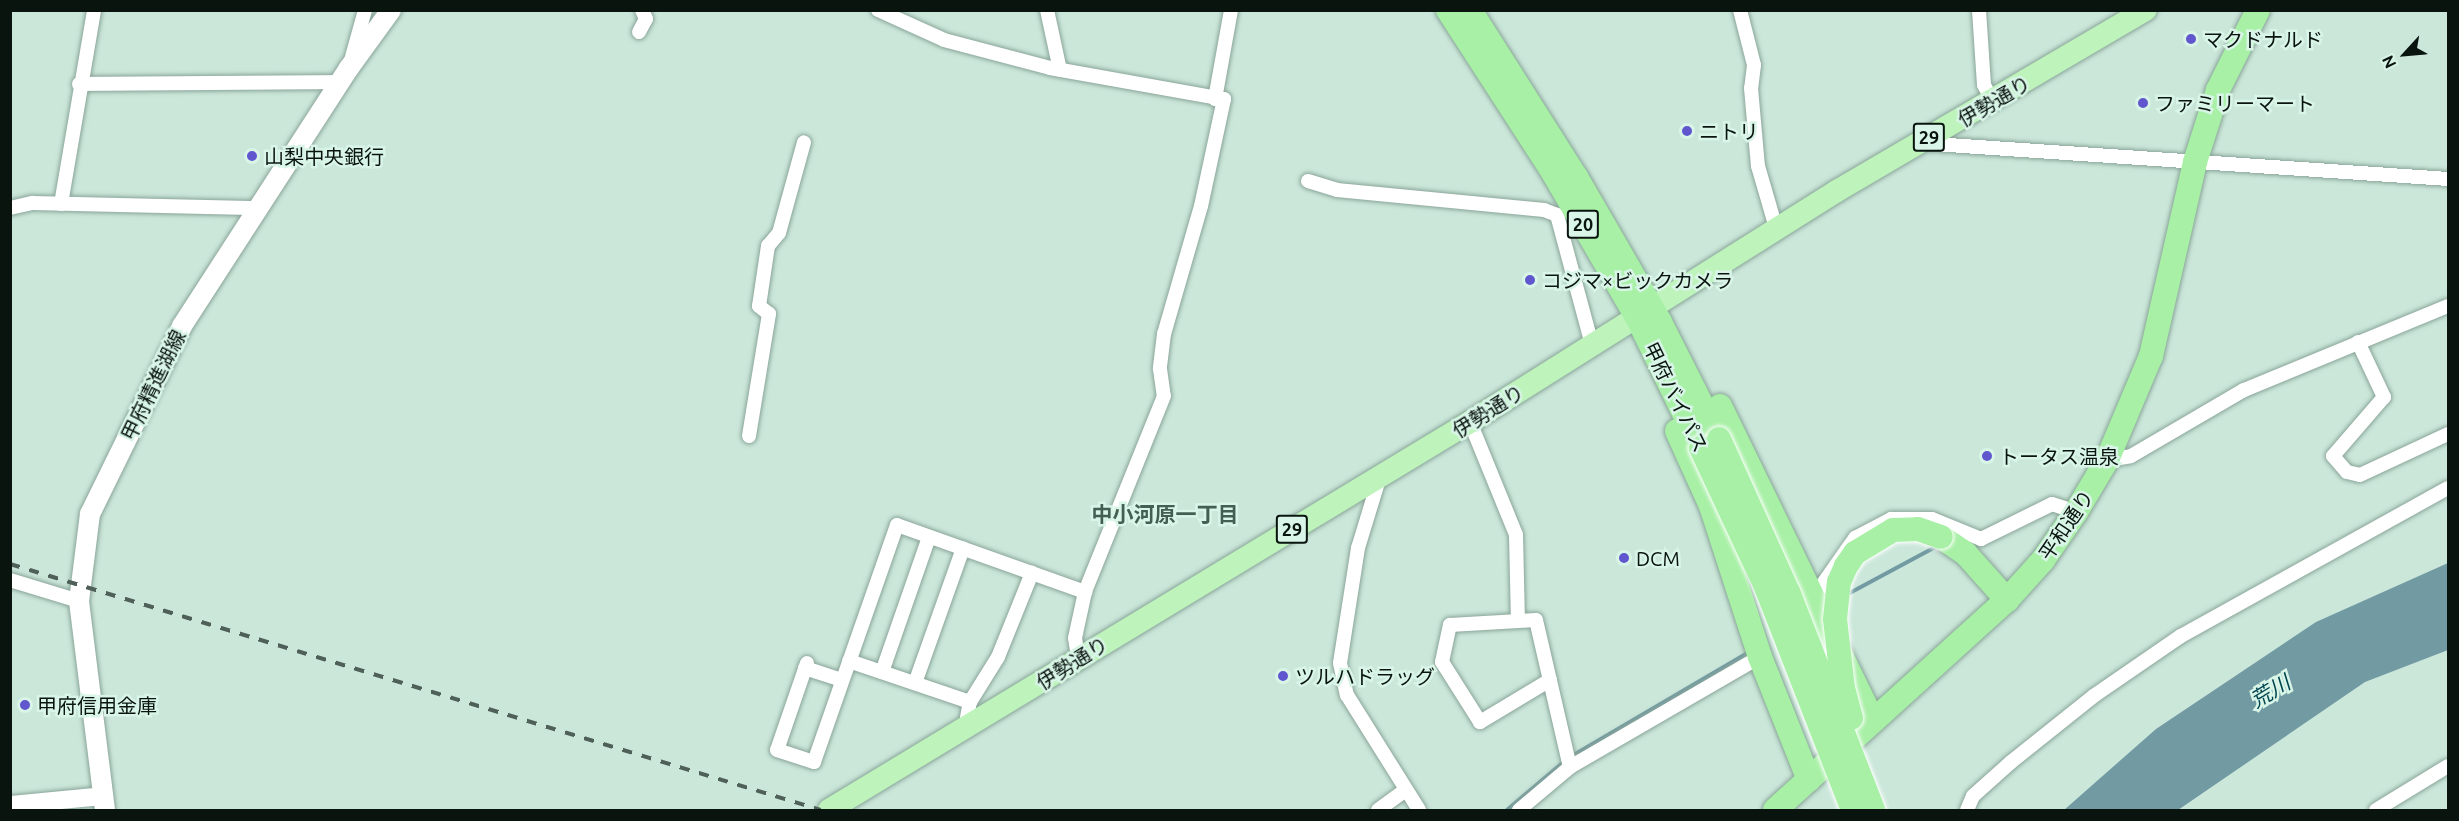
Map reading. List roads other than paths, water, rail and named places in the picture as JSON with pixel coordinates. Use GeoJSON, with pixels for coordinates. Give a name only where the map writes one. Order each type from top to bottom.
{"type":"FeatureCollection","features":[{"type":"Feature","properties":{"kind":"highway","name":"甲府バイパス"},"geometry":{"type":"LineString","coordinates":[[1448,10],[1554,174],[1650,316],[1683,408],[1710,443],[1853,810]]}},
{"type":"Feature","properties":{"kind":"highway","name":"甲府バイパス"},"geometry":{"type":"LineString","coordinates":[[1470,10],[1576,177],[1650,316],[1710,443],[1789,594],[1874,810]]}},
{"type":"Feature","properties":{"kind":"highway","name":"平和通り"},"geometry":{"type":"LineString","coordinates":[[1775,810],[2007,600],[2043,560],[2076,512],[2107,460],[2151,357],[2195,162],[2218,90],[2258,10]]}},
{"type":"Feature","properties":{"kind":"highway"},"geometry":{"type":"LineString","coordinates":[[1650,316],[1681,332],[1815,595],[1873,721]]}},
{"type":"Feature","properties":{"kind":"highway"},"geometry":{"type":"LineString","coordinates":[[1683,408],[1676,430],[1732,564],[1760,657],[1809,780]]}},
{"type":"Feature","properties":{"kind":"highway"},"geometry":{"type":"LineString","coordinates":[[1884,810],[1844,689],[1835,619],[1839,582],[1855,553],[1893,530],[1917,529],[1941,537],[1966,554],[2007,600]]}},
{"type":"Feature","properties":{"kind":"main road","name":"甲府精進湖線"},"geometry":{"type":"LineString","coordinates":[[104,803],[79,601],[90,514],[139,406],[182,326],[261,208],[345,75],[390,10]]}},
{"type":"Feature","properties":{"kind":"main road","name":"伊勢通り"},"geometry":{"type":"LineString","coordinates":[[829,810],[1470,422],[1592,345],[1650,316],[1776,228],[1917,143],[1994,102],[2142,12]]}},
{"type":"Feature","properties":{"kind":"street"},"geometry":{"type":"LineString","coordinates":[[61,204],[79,84],[94,10]]}},
{"type":"Feature","properties":{"kind":"street"},"geometry":{"type":"LineString","coordinates":[[79,84],[345,75],[365,10]]}},
{"type":"Feature","properties":{"kind":"street"},"geometry":{"type":"LineString","coordinates":[[639,32],[646,19],[642,10]]}},
{"type":"Feature","properties":{"kind":"street"},"geometry":{"type":"LineString","coordinates":[[878,10],[944,40],[1060,70],[1224,99],[1201,206],[1164,334],[1160,369],[1164,396],[1085,592],[1075,638],[1078,658]]}},
{"type":"Feature","properties":{"kind":"street"},"geometry":{"type":"LineString","coordinates":[[1047,10],[1060,70]]}},
{"type":"Feature","properties":{"kind":"street"},"geometry":{"type":"LineString","coordinates":[[1215,99],[1231,10]]}},
{"type":"Feature","properties":{"kind":"street"},"geometry":{"type":"LineString","coordinates":[[1740,10],[1754,65],[1751,88],[1758,166],[1776,228]]}},
{"type":"Feature","properties":{"kind":"street"},"geometry":{"type":"LineString","coordinates":[[1979,10],[1984,85],[1994,102]]}},
{"type":"Feature","properties":{"kind":"street"},"geometry":{"type":"LineString","coordinates":[[749,436],[769,314],[759,306],[768,246],[779,233],[804,142]]}},
{"type":"Feature","properties":{"kind":"street"},"geometry":{"type":"LineString","coordinates":[[1917,143],[2448,179]]}},
{"type":"Feature","properties":{"kind":"street"},"geometry":{"type":"LineString","coordinates":[[1308,181],[1337,190],[1545,210],[1557,215],[1592,345]]}},
{"type":"Feature","properties":{"kind":"street"},"geometry":{"type":"LineString","coordinates":[[10,208],[32,203],[261,208]]}},
{"type":"Feature","properties":{"kind":"street"},"geometry":{"type":"LineString","coordinates":[[2107,460],[2131,456],[2244,390],[2448,306]]}},
{"type":"Feature","properties":{"kind":"street"},"geometry":{"type":"LineString","coordinates":[[2358,342],[2384,398],[2333,456],[2347,472],[2360,475],[2448,434]]}},
{"type":"Feature","properties":{"kind":"street"},"geometry":{"type":"LineString","coordinates":[[1470,422],[1516,535],[1518,621]]}},
{"type":"Feature","properties":{"kind":"street"},"geometry":{"type":"LineString","coordinates":[[1380,476],[1358,548],[1340,663],[1347,695],[1419,810]]}},
{"type":"Feature","properties":{"kind":"street"},"geometry":{"type":"LineString","coordinates":[[1967,810],[1973,796],[2011,762],[2095,695],[2181,636],[2448,488]]}},
{"type":"Feature","properties":{"kind":"street"},"geometry":{"type":"LineString","coordinates":[[1815,595],[1855,538],[1891,519],[1932,519],[1981,539],[2052,504],[2076,512]]}},
{"type":"Feature","properties":{"kind":"street"},"geometry":{"type":"LineString","coordinates":[[842,680],[806,665],[777,750],[814,762],[897,525],[1085,592]]}},
{"type":"Feature","properties":{"kind":"street"},"geometry":{"type":"LineString","coordinates":[[882,672],[929,537]]}},
{"type":"Feature","properties":{"kind":"street"},"geometry":{"type":"LineString","coordinates":[[915,683],[963,548]]}},
{"type":"Feature","properties":{"kind":"street"},"geometry":{"type":"LineString","coordinates":[[965,729],[970,702],[998,657],[1032,573]]}},
{"type":"Feature","properties":{"kind":"street"},"geometry":{"type":"LineString","coordinates":[[10,580],[79,601]]}},
{"type":"Feature","properties":{"kind":"street"},"geometry":{"type":"LineString","coordinates":[[1550,680],[1480,722],[1442,662],[1450,625],[1536,620],[1550,680],[1570,767]]}},
{"type":"Feature","properties":{"kind":"street"},"geometry":{"type":"LineString","coordinates":[[1519,810],[1570,767],[1760,657]]}},
{"type":"Feature","properties":{"kind":"street"},"geometry":{"type":"LineString","coordinates":[[849,661],[970,702]]}},
{"type":"Feature","properties":{"kind":"street"},"geometry":{"type":"LineString","coordinates":[[2376,810],[2448,766]]}},
{"type":"Feature","properties":{"kind":"street"},"geometry":{"type":"LineString","coordinates":[[1378,810],[1406,790]]}},
{"type":"Feature","properties":{"kind":"street"},"geometry":{"type":"LineString","coordinates":[[10,805],[104,803]]}},
{"type":"Feature","properties":{"kind":"water","name":"荒川"},"geometry":{"type":"Polygon","coordinates":[[[2448,563],[2448,650],[2365,682],[2178,810],[2064,810],[2156,729],[2316,622],[2448,563]]]}},
{"type":"Feature","properties":{"kind":"waterway"},"geometry":{"type":"LineString","coordinates":[[1846,595],[1937,546]]}},
{"type":"Feature","properties":{"kind":"waterway"},"geometry":{"type":"LineString","coordinates":[[1572,756],[1749,652]]}},
{"type":"Feature","properties":{"kind":"waterway"},"geometry":{"type":"LineString","coordinates":[[1507,810],[1566,760]]}},
{"type":"Feature","properties":{"kind":"railway"},"geometry":{"type":"LineString","coordinates":[[10,564],[821,810]]}},
{"type":"Feature","properties":{"kind":"place","name":"マクドナルド"},"geometry":{"type":"Point","coordinates":[2191,39]}},
{"type":"Feature","properties":{"kind":"place","name":"ファミリーマート"},"geometry":{"type":"Point","coordinates":[2143,103]}},
{"type":"Feature","properties":{"kind":"place","name":"ニトリ"},"geometry":{"type":"Point","coordinates":[1687,131]}},
{"type":"Feature","properties":{"kind":"place","name":"山梨中央銀行"},"geometry":{"type":"Point","coordinates":[252,156]}},
{"type":"Feature","properties":{"kind":"place","name":"コジマ×ビックカメラ"},"geometry":{"type":"Point","coordinates":[1530,280]}},
{"type":"Feature","properties":{"kind":"place","name":"トータス温泉"},"geometry":{"type":"Point","coordinates":[1987,456]}},
{"type":"Feature","properties":{"kind":"place","name":"DCM"},"geometry":{"type":"Point","coordinates":[1624,558]}},
{"type":"Feature","properties":{"kind":"place","name":"ツルハドラッグ"},"geometry":{"type":"Point","coordinates":[1283,676]}},
{"type":"Feature","properties":{"kind":"place","name":"甲府信用金庫"},"geometry":{"type":"Point","coordinates":[25,705]}},
{"type":"Feature","properties":{"kind":"district","name":"中小河原一丁目"},"geometry":{"type":"Point","coordinates":[1165,514]}}]}
